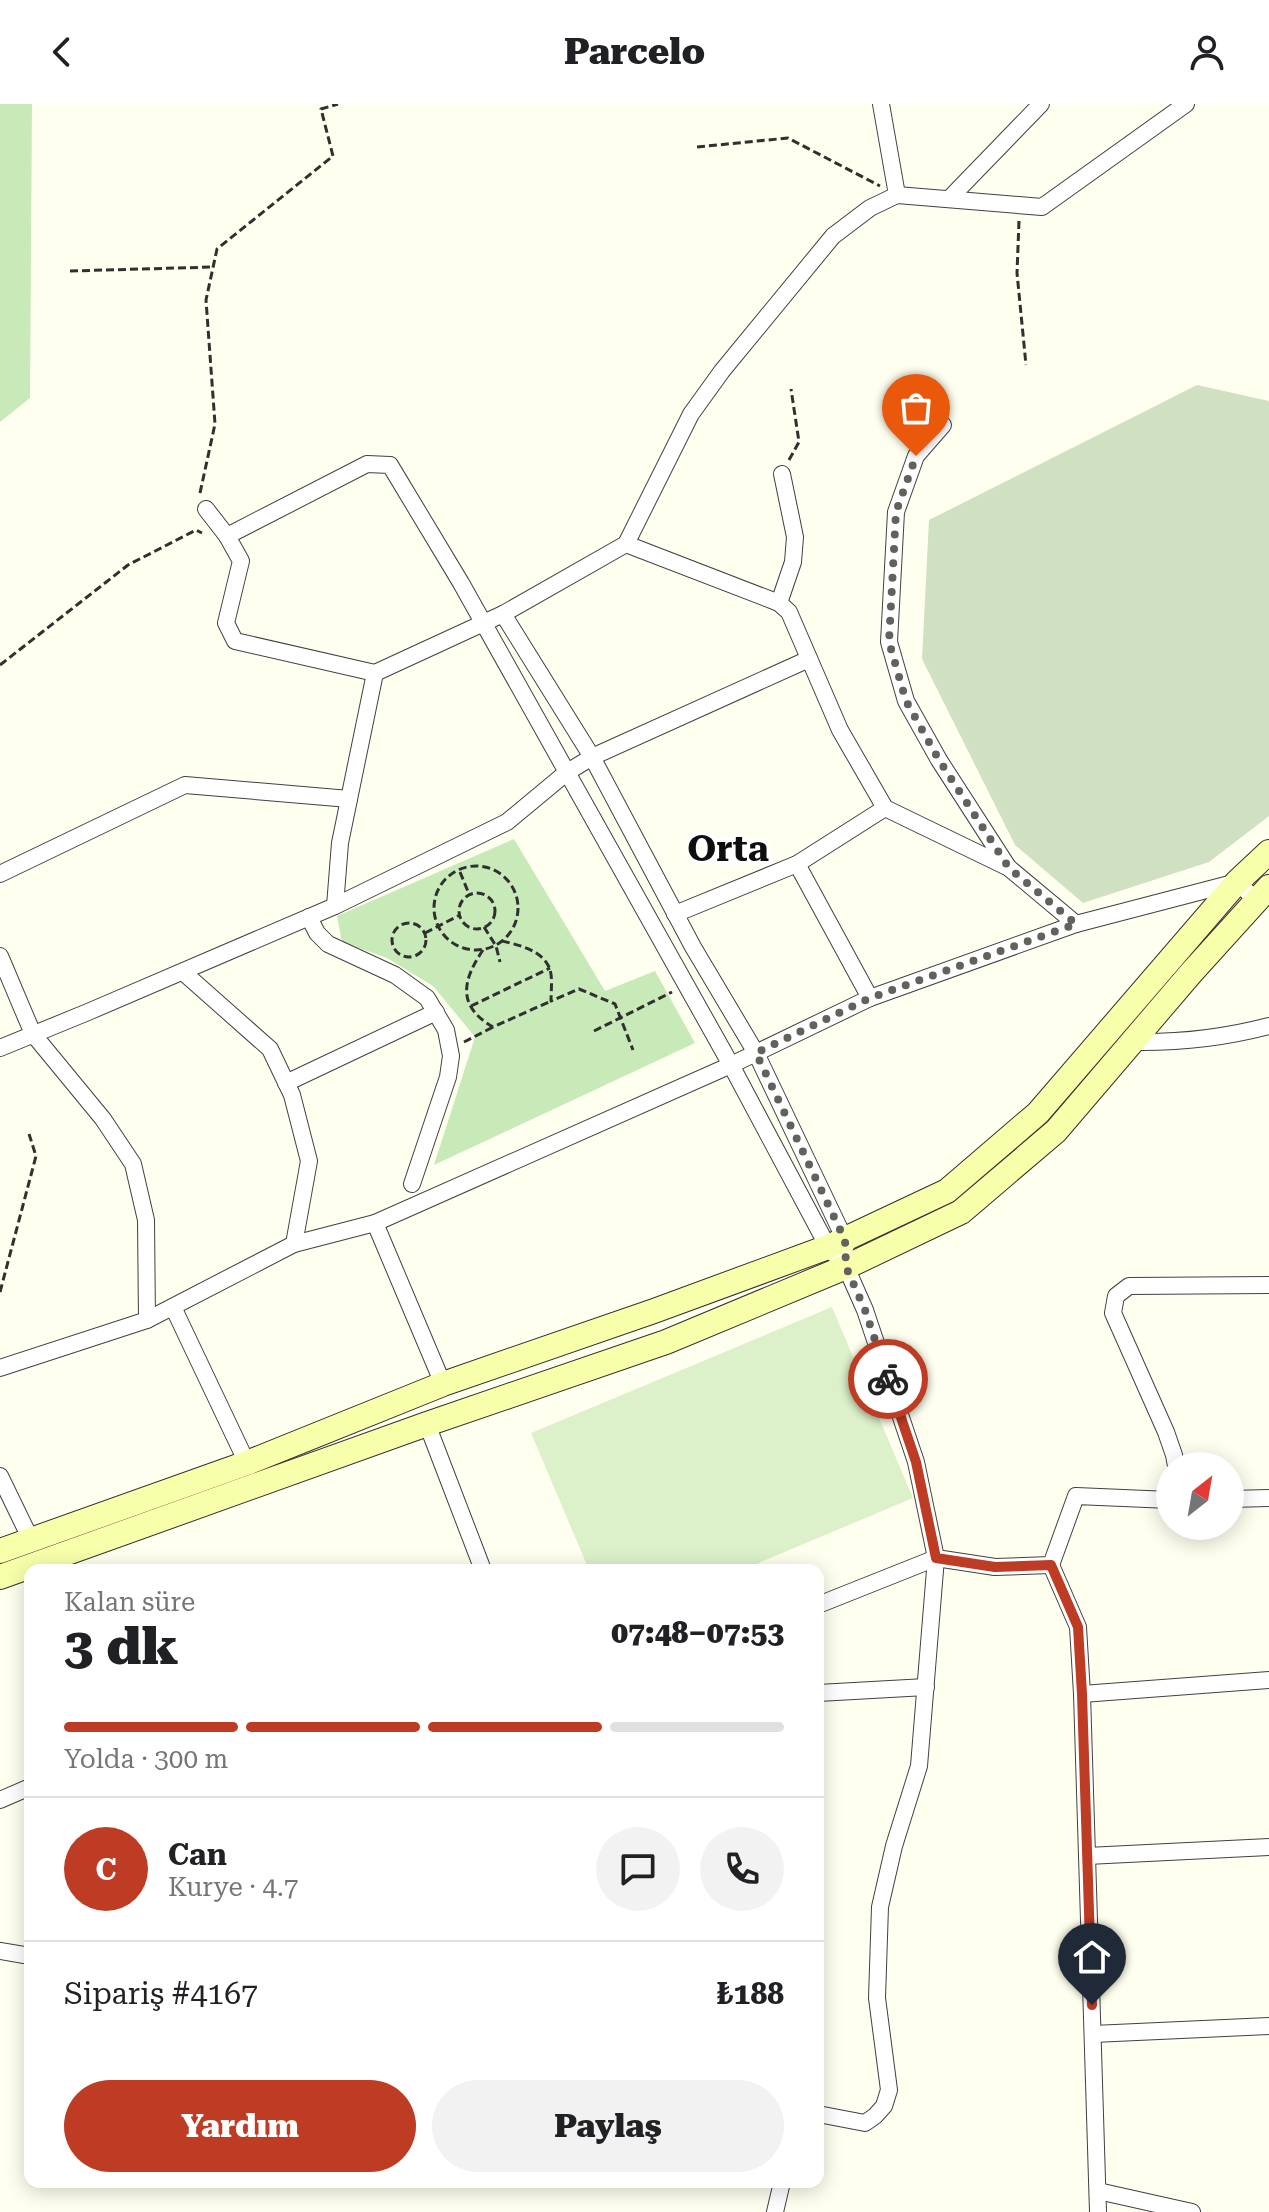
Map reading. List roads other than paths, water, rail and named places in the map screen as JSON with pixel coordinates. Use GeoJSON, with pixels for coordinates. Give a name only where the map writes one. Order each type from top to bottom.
{"type":"FeatureCollection","features":[{"type":"Feature","properties":{"kind":"street"},"geometry":{"type":"LineString","coordinates":[[881,104],[897,195]]}},
{"type":"Feature","properties":{"kind":"street"},"geometry":{"type":"LineString","coordinates":[[949,199],[1041,104]]}},
{"type":"Feature","properties":{"kind":"street"},"geometry":{"type":"LineString","coordinates":[[206,509],[241,561],[226,623],[235,641],[375,673],[503,614],[626,544],[691,414],[722,371],[833,236],[870,208],[897,195],[1042,207],[1180,105]]}},
{"type":"Feature","properties":{"kind":"street"},"geometry":{"type":"LineString","coordinates":[[943,425],[916,456],[896,512],[889,642],[906,701],[939,760],[1009,868]]}},
{"type":"Feature","properties":{"kind":"street"},"geometry":{"type":"LineString","coordinates":[[231,542],[367,464],[390,465],[482,622],[731,1065],[837,1243]]}},
{"type":"Feature","properties":{"kind":"street"},"geometry":{"type":"LineString","coordinates":[[779,603],[793,562],[795,537],[782,474]]}},
{"type":"Feature","properties":{"kind":"street"},"geometry":{"type":"LineString","coordinates":[[626,544],[779,603],[789,612],[840,730],[885,808],[1009,868],[1076,924]]}},
{"type":"Feature","properties":{"kind":"street"},"geometry":{"type":"LineString","coordinates":[[503,614],[592,757],[675,914],[756,1053],[865,1310],[916,1462],[936,1558],[919,1766],[894,1846],[880,1907],[877,1998],[889,2090],[884,2106],[865,2123],[824,2115]]}},
{"type":"Feature","properties":{"kind":"street"},"geometry":{"type":"LineString","coordinates":[[0,1048],[335,906],[507,822],[566,773],[592,757],[809,659]]}},
{"type":"Feature","properties":{"kind":"street"},"geometry":{"type":"LineString","coordinates":[[335,906],[340,843],[375,673]]}},
{"type":"Feature","properties":{"kind":"street"},"geometry":{"type":"LineString","coordinates":[[0,874],[185,785],[349,799]]}},
{"type":"Feature","properties":{"kind":"street"},"geometry":{"type":"LineString","coordinates":[[675,914],[797,864],[885,808]]}},
{"type":"Feature","properties":{"kind":"street"},"geometry":{"type":"LineString","coordinates":[[39,1557],[247,1463],[443,1384],[837,1243],[947,1191],[1038,1113],[1237,882],[1269,852]]}},
{"type":"Feature","properties":{"kind":"street"},"geometry":{"type":"LineString","coordinates":[[797,864],[870,998]]}},
{"type":"Feature","properties":{"kind":"street"},"geometry":{"type":"LineString","coordinates":[[0,1368],[147,1320],[294,1244],[375,1223],[731,1065],[870,998],[1076,924],[1237,882],[1262,894],[1056,1131],[961,1212],[846,1267],[666,1342],[39,1557],[0,1551]]}},
{"type":"Feature","properties":{"kind":"street"},"geometry":{"type":"LineString","coordinates":[[309,917],[317,933],[328,944],[395,975],[427,998],[446,1030],[451,1049],[448,1077],[412,1184]]}},
{"type":"Feature","properties":{"kind":"street"},"geometry":{"type":"LineString","coordinates":[[0,956],[33,1034],[103,1119],[133,1164],[146,1220],[147,1320]]}},
{"type":"Feature","properties":{"kind":"street"},"geometry":{"type":"LineString","coordinates":[[183,972],[270,1049],[292,1095],[309,1161],[294,1244]]}},
{"type":"Feature","properties":{"kind":"street"},"geometry":{"type":"LineString","coordinates":[[286,1083],[436,1012]]}},
{"type":"Feature","properties":{"kind":"street"},"geometry":{"type":"LineString","coordinates":[[1132,1042],[1214,1038],[1269,1026]]}},
{"type":"Feature","properties":{"kind":"street"},"geometry":{"type":"LineString","coordinates":[[375,1223],[443,1384]]}},
{"type":"Feature","properties":{"kind":"street"},"geometry":{"type":"LineString","coordinates":[[1173,1452],[1113,1313],[1116,1296],[1129,1286],[1269,1285]]}},
{"type":"Feature","properties":{"kind":"street"},"geometry":{"type":"LineString","coordinates":[[173,1307],[247,1463]]}},
{"type":"Feature","properties":{"kind":"street"},"geometry":{"type":"LineString","coordinates":[[427,1424],[481,1564]]}},
{"type":"Feature","properties":{"kind":"street"},"geometry":{"type":"LineString","coordinates":[[0,1476],[39,1557]]}},
{"type":"Feature","properties":{"kind":"street"},"geometry":{"type":"LineString","coordinates":[[1098,2212],[1078,1627],[1051,1565],[1076,1496],[1156,1499]]}},
{"type":"Feature","properties":{"kind":"street"},"geometry":{"type":"LineString","coordinates":[[1244,1499],[1269,1498]]}},
{"type":"Feature","properties":{"kind":"street"},"geometry":{"type":"LineString","coordinates":[[824,1603],[936,1558],[995,1567],[1051,1565]]}},
{"type":"Feature","properties":{"kind":"street"},"geometry":{"type":"LineString","coordinates":[[0,1577],[24,1565]]}},
{"type":"Feature","properties":{"kind":"street"},"geometry":{"type":"LineString","coordinates":[[1082,1694],[1269,1680]]}},
{"type":"Feature","properties":{"kind":"street"},"geometry":{"type":"LineString","coordinates":[[824,1693],[926,1687]]}},
{"type":"Feature","properties":{"kind":"street"},"geometry":{"type":"LineString","coordinates":[[0,1800],[24,1790]]}},
{"type":"Feature","properties":{"kind":"street"},"geometry":{"type":"LineString","coordinates":[[1087,1856],[1269,1847]]}},
{"type":"Feature","properties":{"kind":"street"},"geometry":{"type":"LineString","coordinates":[[0,1951],[24,1955]]}},
{"type":"Feature","properties":{"kind":"street"},"geometry":{"type":"LineString","coordinates":[[1093,2034],[1269,2026]]}},
{"type":"Feature","properties":{"kind":"street"},"geometry":{"type":"LineString","coordinates":[[775,2212],[781,2188]]}},
{"type":"Feature","properties":{"kind":"street"},"geometry":{"type":"LineString","coordinates":[[1098,2191],[1192,2212]]}},
{"type":"Feature","properties":{"kind":"district","name":"Orta"},"geometry":{"type":"Point","coordinates":[728,849]}}]}
